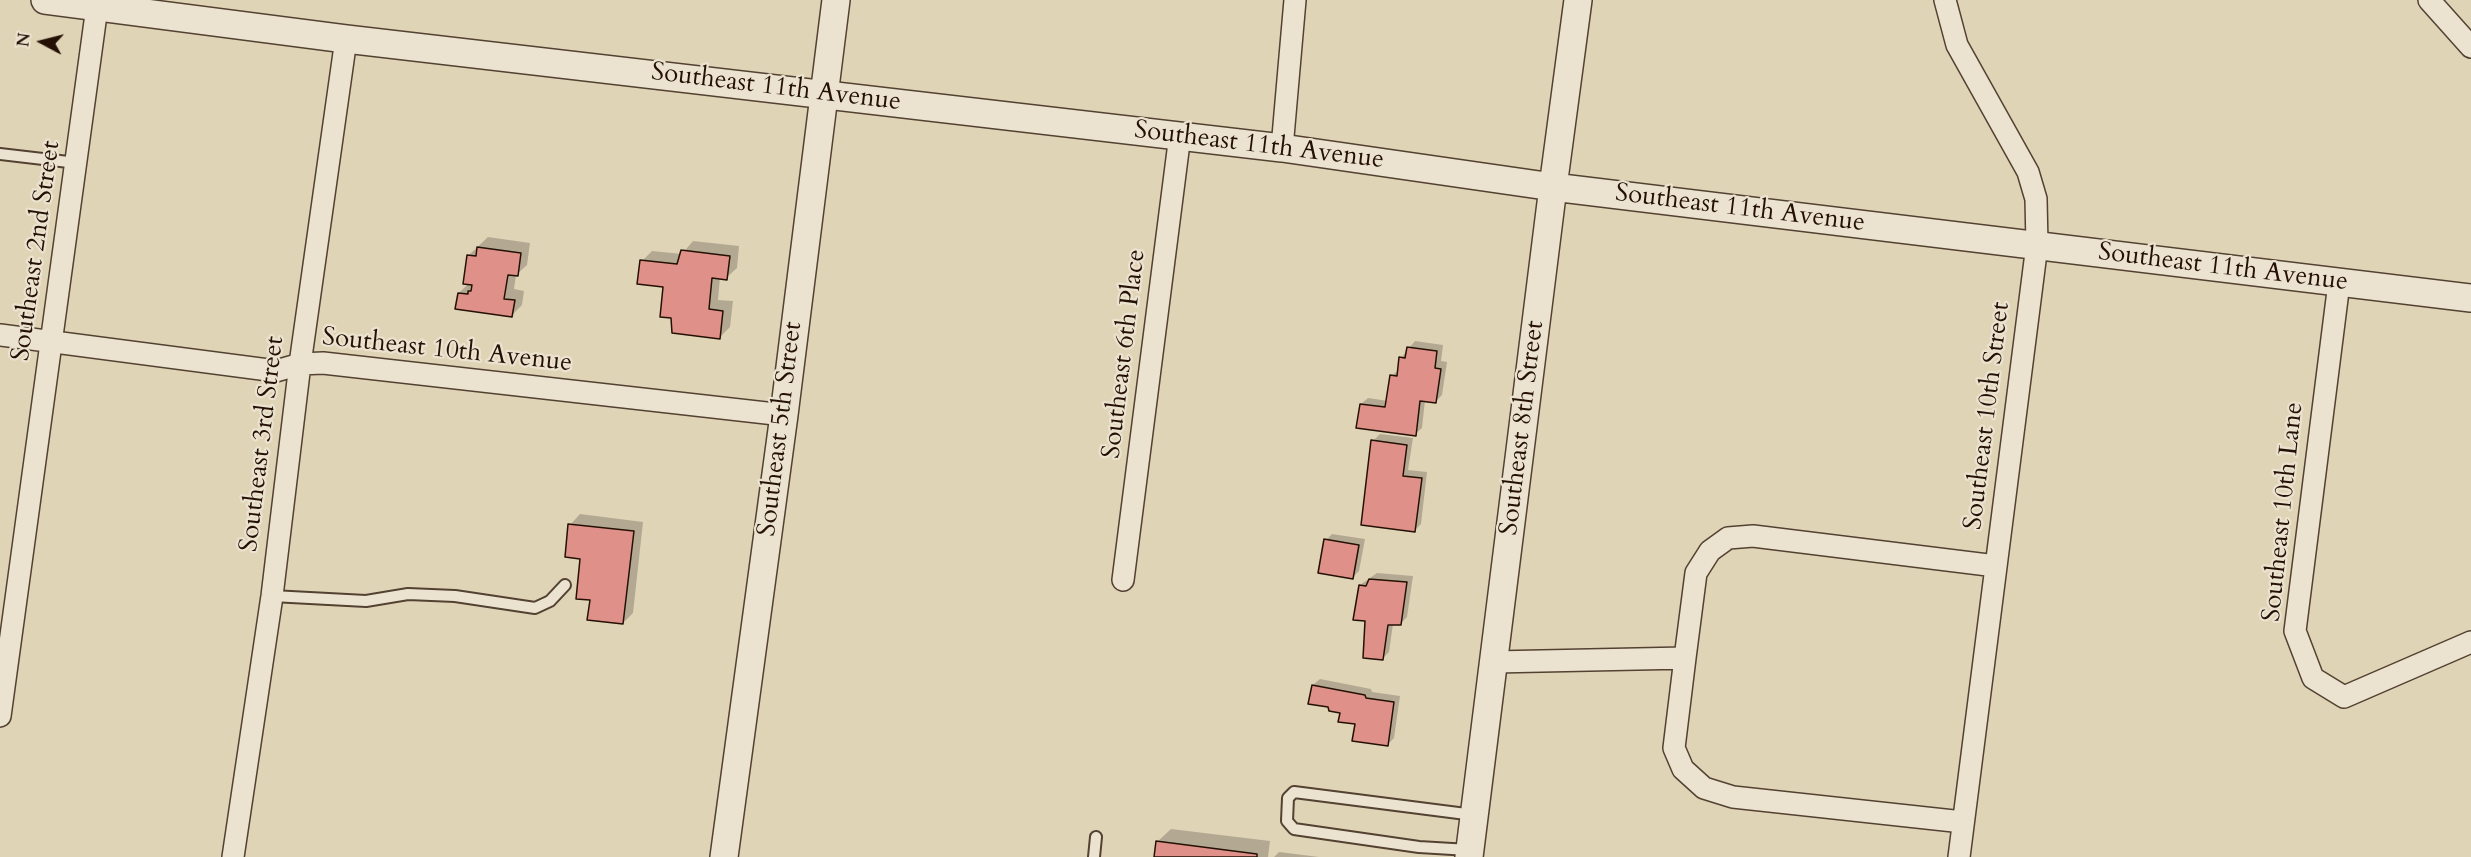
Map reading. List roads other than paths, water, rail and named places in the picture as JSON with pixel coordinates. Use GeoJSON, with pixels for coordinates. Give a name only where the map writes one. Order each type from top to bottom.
{"type":"FeatureCollection","features":[{"type":"Feature","properties":{"kind":"street","name":"Southeast 11th Avenue"},"geometry":{"type":"LineString","coordinates":[[45,0],[346,39],[1180,135],[1552,187],[2339,284],[2471,298]]}},
{"type":"Feature","properties":{"kind":"street","name":"Southeast 5th Street"},"geometry":{"type":"LineString","coordinates":[[724,857],[836,0]]}},
{"type":"Feature","properties":{"kind":"street"},"geometry":{"type":"LineString","coordinates":[[1282,148],[1295,0]]}},
{"type":"Feature","properties":{"kind":"street","name":"Southeast 8th Street"},"geometry":{"type":"LineString","coordinates":[[1469,853],[1552,187],[1578,0]]}},
{"type":"Feature","properties":{"kind":"street","name":"Southeast 10th Street"},"geometry":{"type":"LineString","coordinates":[[1945,0],[1957,45],[2028,172],[2036,199],[2037,245],[1959,857]]}},
{"type":"Feature","properties":{"kind":"street"},"geometry":{"type":"LineString","coordinates":[[2429,0],[2471,47]]}},
{"type":"Feature","properties":{"kind":"street","name":"Southeast 2nd Street"},"geometry":{"type":"LineString","coordinates":[[0,716],[2,682],[53,340],[97,7]]}},
{"type":"Feature","properties":{"kind":"street","name":"Southeast 3rd Street"},"geometry":{"type":"LineString","coordinates":[[233,857],[272,596],[300,364],[346,39]]}},
{"type":"Feature","properties":{"kind":"street","name":"Southeast 6th Place"},"geometry":{"type":"LineString","coordinates":[[1124,580],[1180,135]]}},
{"type":"Feature","properties":{"kind":"street","name":"Southeast 10th Lane"},"geometry":{"type":"LineString","coordinates":[[2339,284],[2295,631],[2313,678],[2344,697],[2471,642]]}},
{"type":"Feature","properties":{"kind":"street","name":"Southeast 10th Avenue"},"geometry":{"type":"LineString","coordinates":[[0,335],[53,340],[276,371],[300,364],[323,363],[783,415]]}},
{"type":"Feature","properties":{"kind":"street"},"geometry":{"type":"LineString","coordinates":[[1963,822],[1733,797],[1704,788],[1683,769],[1674,748],[1685,658],[1696,573],[1710,551],[1728,538],[1753,536],[1996,566]]}},
{"type":"Feature","properties":{"kind":"street"},"geometry":{"type":"LineString","coordinates":[[1494,662],[1685,658]]}},
{"type":"Feature","properties":{"kind":"lane"},"geometry":{"type":"LineString","coordinates":[[0,154],[76,163]]}},
{"type":"Feature","properties":{"kind":"lane"},"geometry":{"type":"LineString","coordinates":[[272,596],[366,601],[408,594],[455,596],[535,608],[550,601],[565,585]]}},
{"type":"Feature","properties":{"kind":"lane"},"geometry":{"type":"LineString","coordinates":[[1469,853],[1294,829],[1287,821],[1288,798],[1294,792],[1474,815]]}},
{"type":"Feature","properties":{"kind":"lane"},"geometry":{"type":"LineString","coordinates":[[1094,857],[1096,837]]}}]}
